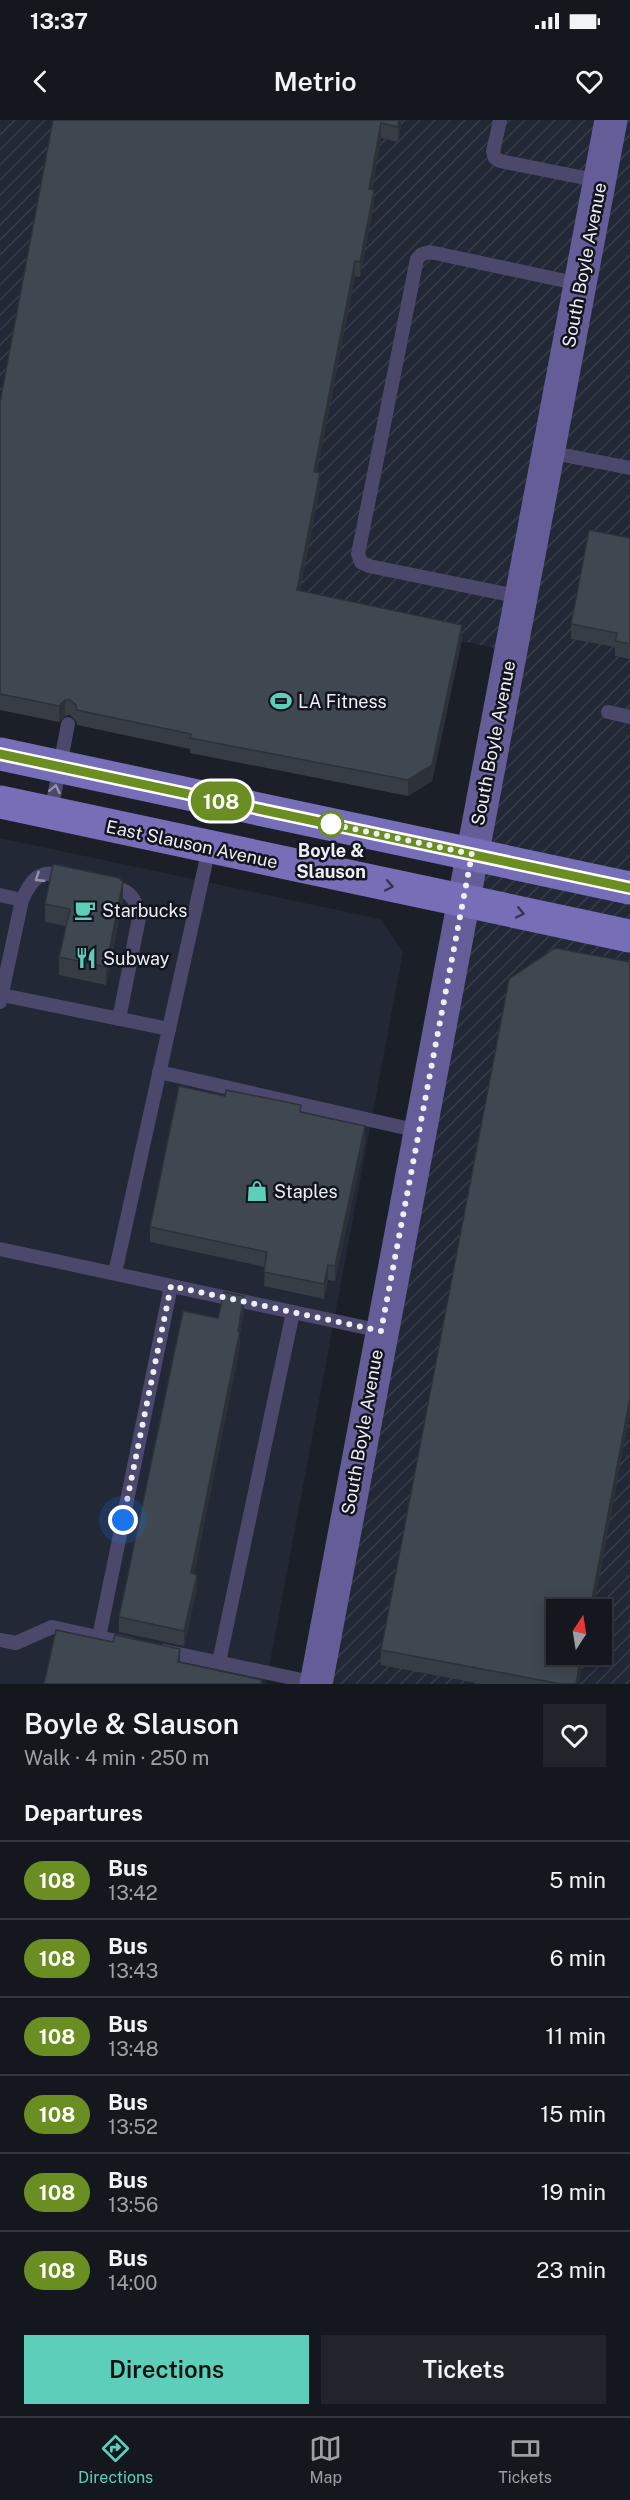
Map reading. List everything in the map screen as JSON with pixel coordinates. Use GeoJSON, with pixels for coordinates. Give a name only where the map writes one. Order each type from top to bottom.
{"type":"FeatureCollection","features":[{"type":"Feature","properties":{"kind":"main road","name":"South Boyle Avenue"},"geometry":{"type":"LineString","coordinates":[[316,1684],[611,120]]}},
{"type":"Feature","properties":{"kind":"main road"},"geometry":{"type":"LineString","coordinates":[[0,754],[630,888]]}},
{"type":"Feature","properties":{"kind":"main road","name":"East Slauson Avenue"},"geometry":{"type":"LineString","coordinates":[[0,802],[630,936]]}},
{"type":"Feature","properties":{"kind":"lane"},"geometry":{"type":"LineString","coordinates":[[500,120],[493,152],[495,158],[600,181]]}},
{"type":"Feature","properties":{"kind":"lane"},"geometry":{"type":"LineString","coordinates":[[521,597],[369,566],[361,562],[358,554],[417,259],[422,254],[430,252],[580,284]]}},
{"type":"Feature","properties":{"kind":"lane"},"geometry":{"type":"LineString","coordinates":[[548,452],[630,468]]}},
{"type":"Feature","properties":{"kind":"lane"},"geometry":{"type":"LineString","coordinates":[[608,712],[630,717]]}},
{"type":"Feature","properties":{"kind":"lane"},"geometry":{"type":"LineString","coordinates":[[51,813],[68,724]]}},
{"type":"Feature","properties":{"kind":"lane"},"geometry":{"type":"LineString","coordinates":[[115,1273],[209,848]]}},
{"type":"Feature","properties":{"kind":"lane"},"geometry":{"type":"LineString","coordinates":[[119,1019],[139,918],[138,909],[131,894],[123,888],[52,872],[44,873],[32,881],[22,900],[1,999],[169,1029]]}},
{"type":"Feature","properties":{"kind":"lane"},"geometry":{"type":"LineString","coordinates":[[0,895],[22,900]]}},
{"type":"Feature","properties":{"kind":"lane"},"geometry":{"type":"LineString","coordinates":[[159,1072],[419,1131]]}},
{"type":"Feature","properties":{"kind":"lane"},"geometry":{"type":"LineString","coordinates":[[0,1249],[381,1331]]}},
{"type":"Feature","properties":{"kind":"lane"},"geometry":{"type":"LineString","coordinates":[[99,1637],[171,1286]]}},
{"type":"Feature","properties":{"kind":"lane"},"geometry":{"type":"LineString","coordinates":[[219,1662],[293,1312]]}},
{"type":"Feature","properties":{"kind":"lane"},"geometry":{"type":"LineString","coordinates":[[0,1640],[16,1643],[52,1627],[316,1684]]}},
{"type":"Feature","properties":{"kind":"shaded area"},"geometry":{"type":"Polygon","coordinates":[[[0,120],[630,120],[630,1684],[319,1684],[513,652],[0,544],[0,120]]]}},
{"type":"Feature","properties":{"kind":"shaded area"},"geometry":{"type":"Polygon","coordinates":[[[0,838],[380,919],[403,952],[266,1684],[0,1684],[0,838]]]}},
{"type":"Feature","properties":{"kind":"building"},"geometry":{"type":"Polygon","coordinates":[[[53,120],[399,120],[398,127],[381,123],[369,189],[374,190],[360,262],[355,261],[314,472],[320,473],[297,590],[462,625],[432,765],[408,780],[190,738],[191,734],[77,710],[76,705],[70,700],[65,700],[59,706],[0,694],[0,402],[53,120]]]}},
{"type":"Feature","properties":{"kind":"building"},"geometry":{"type":"Polygon","coordinates":[[[589,530],[630,538],[630,644],[615,641],[617,633],[571,624],[589,530]]]}},
{"type":"Feature","properties":{"kind":"building"},"geometry":{"type":"Polygon","coordinates":[[[53,864],[119,878],[123,882],[106,967],[59,957],[70,909],[45,904],[53,864]]]}},
{"type":"Feature","properties":{"kind":"building"},"geometry":{"type":"Polygon","coordinates":[[[555,948],[630,962],[630,1398],[592,1599],[546,1599],[546,1665],[579,1665],[576,1684],[561,1684],[381,1650],[509,979],[555,948]]]}},
{"type":"Feature","properties":{"kind":"building","name":"Staples"},"geometry":{"type":"Polygon","coordinates":[[[179,1086],[225,1096],[226,1090],[301,1105],[300,1112],[365,1126],[335,1266],[328,1265],[324,1284],[264,1272],[267,1252],[150,1227],[179,1086]]]}},
{"type":"Feature","properties":{"kind":"building"},"geometry":{"type":"Polygon","coordinates":[[[224,1292],[244,1296],[238,1331],[240,1331],[191,1573],[197,1575],[184,1631],[119,1617],[183,1311],[218,1318],[224,1292]]]}},
{"type":"Feature","properties":{"kind":"building"},"geometry":{"type":"Polygon","coordinates":[[[56,1630],[113,1642],[115,1635],[180,1649],[178,1662],[262,1680],[261,1684],[44,1684],[56,1630]]]}},
{"type":"Feature","properties":{"kind":"bus line","name":"108"},"geometry":{"type":"LineString","coordinates":[[0,754],[630,888]]}},
{"type":"Feature","properties":{"kind":"place","name":"LA Fitness"},"geometry":{"type":"Point","coordinates":[281,701]}},
{"type":"Feature","properties":{"kind":"place","name":"Boyle & Slauson"},"geometry":{"type":"Point","coordinates":[331,824]}},
{"type":"Feature","properties":{"kind":"place","name":"Starbucks"},"geometry":{"type":"Point","coordinates":[85,910]}},
{"type":"Feature","properties":{"kind":"place","name":"Subway"},"geometry":{"type":"Point","coordinates":[86,958]}},
{"type":"Feature","properties":{"kind":"place","name":"Staples"},"geometry":{"type":"Point","coordinates":[257,1191]}},
{"type":"Feature","properties":{"kind":"route"},"geometry":{"type":"LineString","coordinates":[[123,1520],[171,1286],[381,1331],[472,854],[331,824]]}}]}
